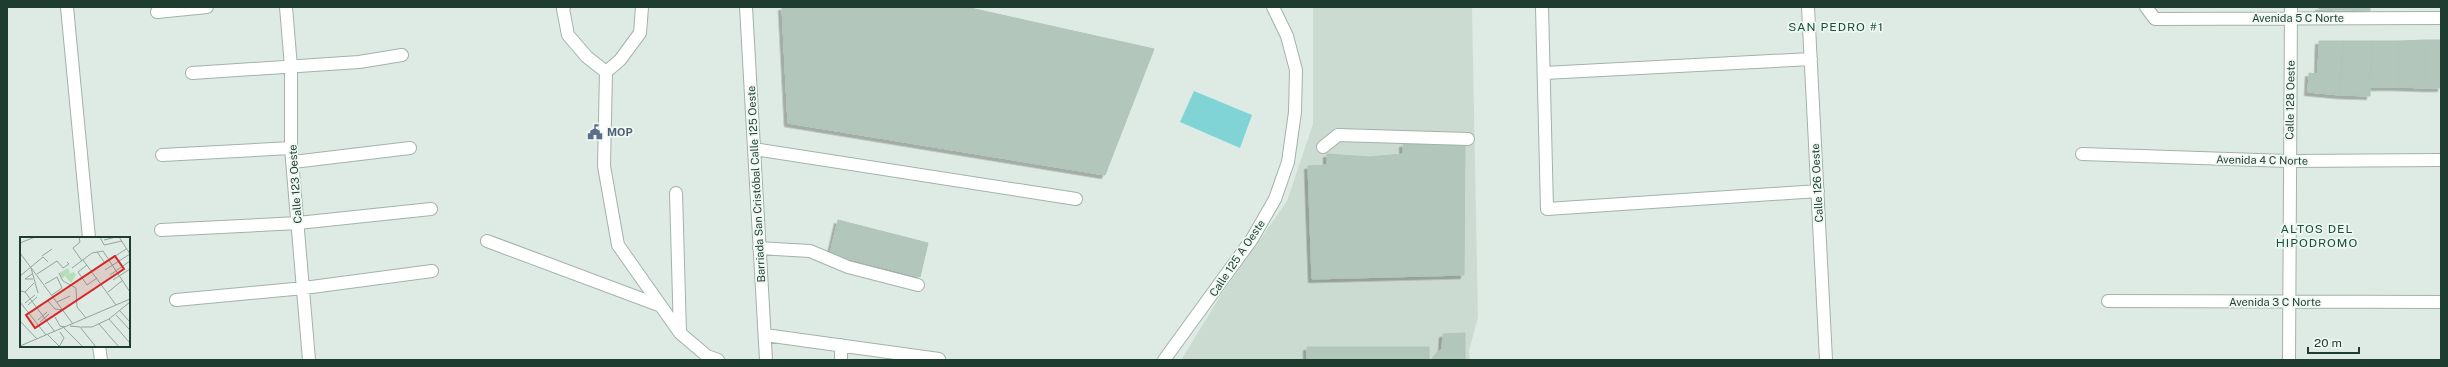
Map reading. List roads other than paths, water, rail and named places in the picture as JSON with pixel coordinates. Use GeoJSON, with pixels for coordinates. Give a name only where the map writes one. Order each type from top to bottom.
{"type":"FeatureCollection","features":[{"type":"Feature","properties":{"kind":"street"},"geometry":{"type":"LineString","coordinates":[[67,7],[89,237]]}},
{"type":"Feature","properties":{"kind":"street"},"geometry":{"type":"LineString","coordinates":[[157,12],[207,7]]}},
{"type":"Feature","properties":{"kind":"street","name":"Calle 123 Oeste"},"geometry":{"type":"LineString","coordinates":[[286,7],[291,67],[292,148],[309,360]]}},
{"type":"Feature","properties":{"kind":"street"},"geometry":{"type":"LineString","coordinates":[[642,7],[640,33],[620,60],[606,72],[604,166],[618,245],[680,333],[707,356],[718,360]]}},
{"type":"Feature","properties":{"kind":"street","name":"Barriada San Cristóbal Calle 125 Oeste"},"geometry":{"type":"LineString","coordinates":[[746,7],[766,360]]}},
{"type":"Feature","properties":{"kind":"street","name":"Calle 125 A Oeste"},"geometry":{"type":"LineString","coordinates":[[1164,360],[1252,239],[1275,199],[1288,162],[1295,112],[1296,70],[1287,36],[1273,7]]}},
{"type":"Feature","properties":{"kind":"street"},"geometry":{"type":"LineString","coordinates":[[1542,7],[1547,209],[1818,191]]}},
{"type":"Feature","properties":{"kind":"street","name":"Calle 126 Oeste"},"geometry":{"type":"LineString","coordinates":[[1808,7],[1826,360]]}},
{"type":"Feature","properties":{"kind":"street","name":"Avenida 5 C Norte"},"geometry":{"type":"LineString","coordinates":[[2146,7],[2155,20],[2291,12],[2441,18]]}},
{"type":"Feature","properties":{"kind":"street"},"geometry":{"type":"LineString","coordinates":[[562,8],[568,36],[587,57],[606,72]]}},
{"type":"Feature","properties":{"kind":"street","name":"Calle 128 Oeste"},"geometry":{"type":"LineString","coordinates":[[2289,360],[2291,12]]}},
{"type":"Feature","properties":{"kind":"street"},"geometry":{"type":"LineString","coordinates":[[192,73],[359,62],[402,56]]}},
{"type":"Feature","properties":{"kind":"street"},"geometry":{"type":"LineString","coordinates":[[1544,73],[1811,59]]}},
{"type":"Feature","properties":{"kind":"street"},"geometry":{"type":"LineString","coordinates":[[1324,148],[1338,135],[1468,139]]}},
{"type":"Feature","properties":{"kind":"street"},"geometry":{"type":"LineString","coordinates":[[162,155],[292,148]]}},
{"type":"Feature","properties":{"kind":"street"},"geometry":{"type":"LineString","coordinates":[[293,162],[410,148]]}},
{"type":"Feature","properties":{"kind":"street"},"geometry":{"type":"LineString","coordinates":[[754,149],[1076,199]]}},
{"type":"Feature","properties":{"kind":"street","name":"Avenida 4 C Norte"},"geometry":{"type":"LineString","coordinates":[[2082,154],[2289,161],[2441,160]]}},
{"type":"Feature","properties":{"kind":"street"},"geometry":{"type":"LineString","coordinates":[[676,194],[680,333]]}},
{"type":"Feature","properties":{"kind":"street"},"geometry":{"type":"LineString","coordinates":[[161,230],[298,223],[431,209]]}},
{"type":"Feature","properties":{"kind":"street"},"geometry":{"type":"LineString","coordinates":[[488,241],[661,306]]}},
{"type":"Feature","properties":{"kind":"street"},"geometry":{"type":"LineString","coordinates":[[759,248],[810,251],[848,267],[918,285]]}},
{"type":"Feature","properties":{"kind":"street"},"geometry":{"type":"LineString","coordinates":[[176,300],[304,288],[432,271]]}},
{"type":"Feature","properties":{"kind":"street","name":"Avenida 3 C Norte"},"geometry":{"type":"LineString","coordinates":[[2108,301],[2441,302]]}},
{"type":"Feature","properties":{"kind":"street"},"geometry":{"type":"LineString","coordinates":[[764,335],[939,359]]}},
{"type":"Feature","properties":{"kind":"street"},"geometry":{"type":"LineString","coordinates":[[841,345],[841,360]]}},
{"type":"Feature","properties":{"kind":"street"},"geometry":{"type":"LineString","coordinates":[[99,347],[101,360]]}},
{"type":"Feature","properties":{"kind":"water"},"geometry":{"type":"Polygon","coordinates":[[[1194,91],[1252,115],[1240,148],[1180,122],[1194,91]]]}},
{"type":"Feature","properties":{"kind":"place","name":"MOP"},"geometry":{"type":"Point","coordinates":[595,132]}},
{"type":"Feature","properties":{"kind":"district","name":"SAN PEDRO #1"},"geometry":{"type":"Point","coordinates":[1836,27]}},
{"type":"Feature","properties":{"kind":"district","name":"ALTOS DEL HIPODROMO"},"geometry":{"type":"Point","coordinates":[2317,236]}}]}
